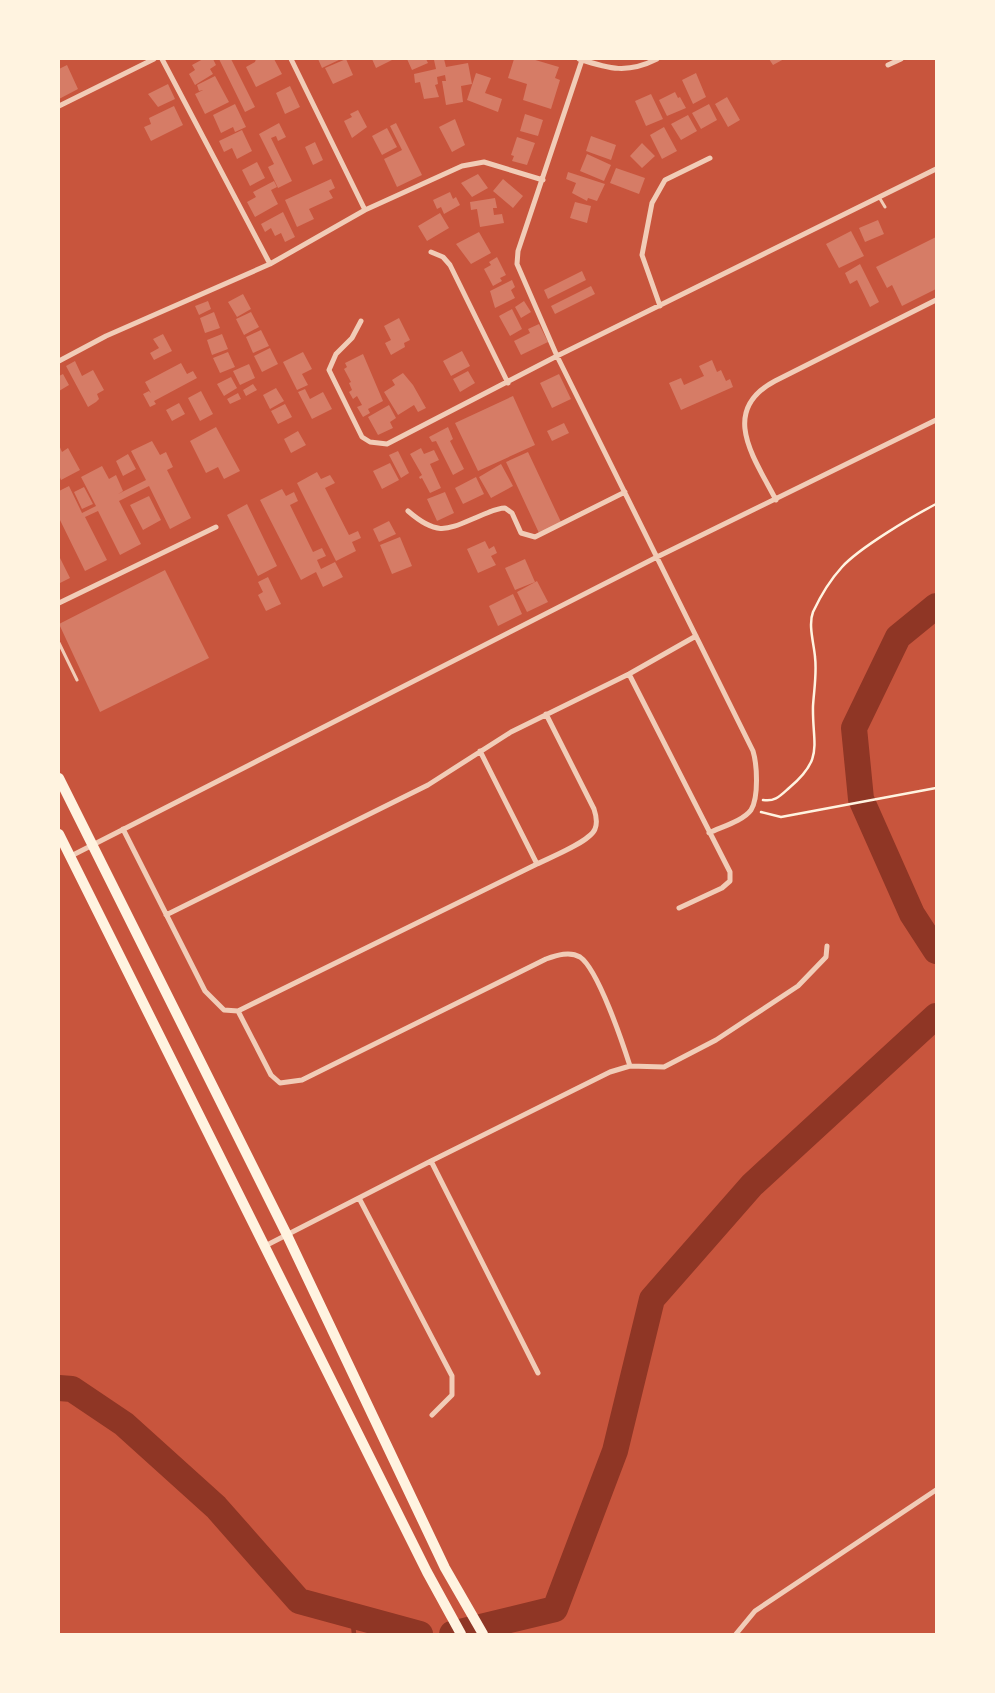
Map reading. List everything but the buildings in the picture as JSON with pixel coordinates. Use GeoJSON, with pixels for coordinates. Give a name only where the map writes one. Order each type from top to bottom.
{"type":"FeatureCollection","features":[{"type":"Feature","properties":{"kind":"main road"},"geometry":{"type":"LineString","coordinates":[[59,778],[207,1080],[287,1235],[446,1568],[483,1634]]}},
{"type":"Feature","properties":{"kind":"main road"},"geometry":{"type":"LineString","coordinates":[[59,834],[427,1572],[461,1634]]}},
{"type":"Feature","properties":{"kind":"street"},"geometry":{"type":"LineString","coordinates":[[59,106],[154,59]]}},
{"type":"Feature","properties":{"kind":"street"},"geometry":{"type":"LineString","coordinates":[[162,59],[270,264]]}},
{"type":"Feature","properties":{"kind":"street"},"geometry":{"type":"LineString","coordinates":[[291,59],[365,210]]}},
{"type":"Feature","properties":{"kind":"street"},"geometry":{"type":"LineString","coordinates":[[657,59],[642,66],[628,69],[611,69],[580,59],[518,251],[516,264],[557,356],[753,750],[756,771],[754,798],[751,809],[741,818],[709,833]]}},
{"type":"Feature","properties":{"kind":"street"},"geometry":{"type":"LineString","coordinates":[[888,65],[901,59]]}},
{"type":"Feature","properties":{"kind":"street"},"geometry":{"type":"LineString","coordinates":[[660,306],[642,255],[652,203],[665,180],[710,158]]}},
{"type":"Feature","properties":{"kind":"street"},"geometry":{"type":"LineString","coordinates":[[59,361],[106,336],[270,264],[365,210],[462,166],[477,162],[491,164],[542,180]]}},
{"type":"Feature","properties":{"kind":"street"},"geometry":{"type":"LineString","coordinates":[[361,321],[352,338],[332,359],[329,370],[360,433],[370,442],[387,444],[557,356],[936,169]]}},
{"type":"Feature","properties":{"kind":"street"},"geometry":{"type":"LineString","coordinates":[[431,252],[443,257],[450,265],[508,383]]}},
{"type":"Feature","properties":{"kind":"street"},"geometry":{"type":"LineString","coordinates":[[776,500],[748,445],[744,430],[747,410],[757,393],[775,381],[936,300]]}},
{"type":"Feature","properties":{"kind":"street"},"geometry":{"type":"LineString","coordinates":[[70,857],[657,558],[936,420]]}},
{"type":"Feature","properties":{"kind":"street"},"geometry":{"type":"LineString","coordinates":[[408,511],[425,525],[440,529],[453,527],[504,508],[512,513],[521,533],[532,537],[539,536],[625,492]]}},
{"type":"Feature","properties":{"kind":"street"},"geometry":{"type":"LineString","coordinates":[[59,604],[216,527]]}},
{"type":"Feature","properties":{"kind":"street"},"geometry":{"type":"LineString","coordinates":[[166,915],[428,785],[453,771],[480,751],[546,714],[629,674],[696,636]]}},
{"type":"Feature","properties":{"kind":"street"},"geometry":{"type":"LineString","coordinates":[[629,674],[728,867],[730,880],[722,888],[679,908]]}},
{"type":"Feature","properties":{"kind":"street"},"geometry":{"type":"LineString","coordinates":[[123,829],[209,997],[224,1010],[238,1011],[536,864],[581,841],[593,832],[596,824],[594,809],[546,714]]}},
{"type":"Feature","properties":{"kind":"street"},"geometry":{"type":"LineString","coordinates":[[480,751],[536,864]]}},
{"type":"Feature","properties":{"kind":"street"},"geometry":{"type":"LineString","coordinates":[[264,1247],[431,1160],[610,1072],[630,1066],[655,1068],[675,1063],[716,1040],[798,986],[826,957],[827,946]]}},
{"type":"Feature","properties":{"kind":"street"},"geometry":{"type":"LineString","coordinates":[[238,1011],[271,1074],[280,1083],[293,1083],[546,959],[571,954],[579,956],[592,970],[620,1036],[630,1066]]}},
{"type":"Feature","properties":{"kind":"street"},"geometry":{"type":"LineString","coordinates":[[431,1160],[538,1373]]}},
{"type":"Feature","properties":{"kind":"street"},"geometry":{"type":"LineString","coordinates":[[359,1198],[452,1376],[452,1395],[432,1415]]}},
{"type":"Feature","properties":{"kind":"street"},"geometry":{"type":"LineString","coordinates":[[736,1634],[755,1611],[936,1490]]}},
{"type":"Feature","properties":{"kind":"lane"},"geometry":{"type":"LineString","coordinates":[[880,197],[885,207]]}},
{"type":"Feature","properties":{"kind":"lane"},"geometry":{"type":"LineString","coordinates":[[59,643],[77,680]]}},
{"type":"Feature","properties":{"kind":"path"},"geometry":{"type":"LineString","coordinates":[[754,798],[770,801],[776,799],[798,781],[810,764],[816,748],[813,717],[816,660],[811,625],[812,614],[826,591],[842,567],[857,554],[936,504]]}},
{"type":"Feature","properties":{"kind":"path"},"geometry":{"type":"LineString","coordinates":[[751,809],[781,817],[936,788]]}},
{"type":"Feature","properties":{"kind":"waterway"},"geometry":{"type":"LineString","coordinates":[[936,606],[898,637],[854,728],[861,799],[912,914],[936,951]]}},
{"type":"Feature","properties":{"kind":"waterway"},"geometry":{"type":"LineString","coordinates":[[452,1634],[555,1609],[615,1451],[652,1299],[752,1185],[936,1016]]}},
{"type":"Feature","properties":{"kind":"waterway"},"geometry":{"type":"LineString","coordinates":[[59,1388],[72,1389],[124,1424],[216,1507],[299,1601],[420,1634]]}},
{"type":"Feature","properties":{"kind":"waterway"},"geometry":{"type":"LineString","coordinates":[[352,1616],[354,1634]]}}]}
